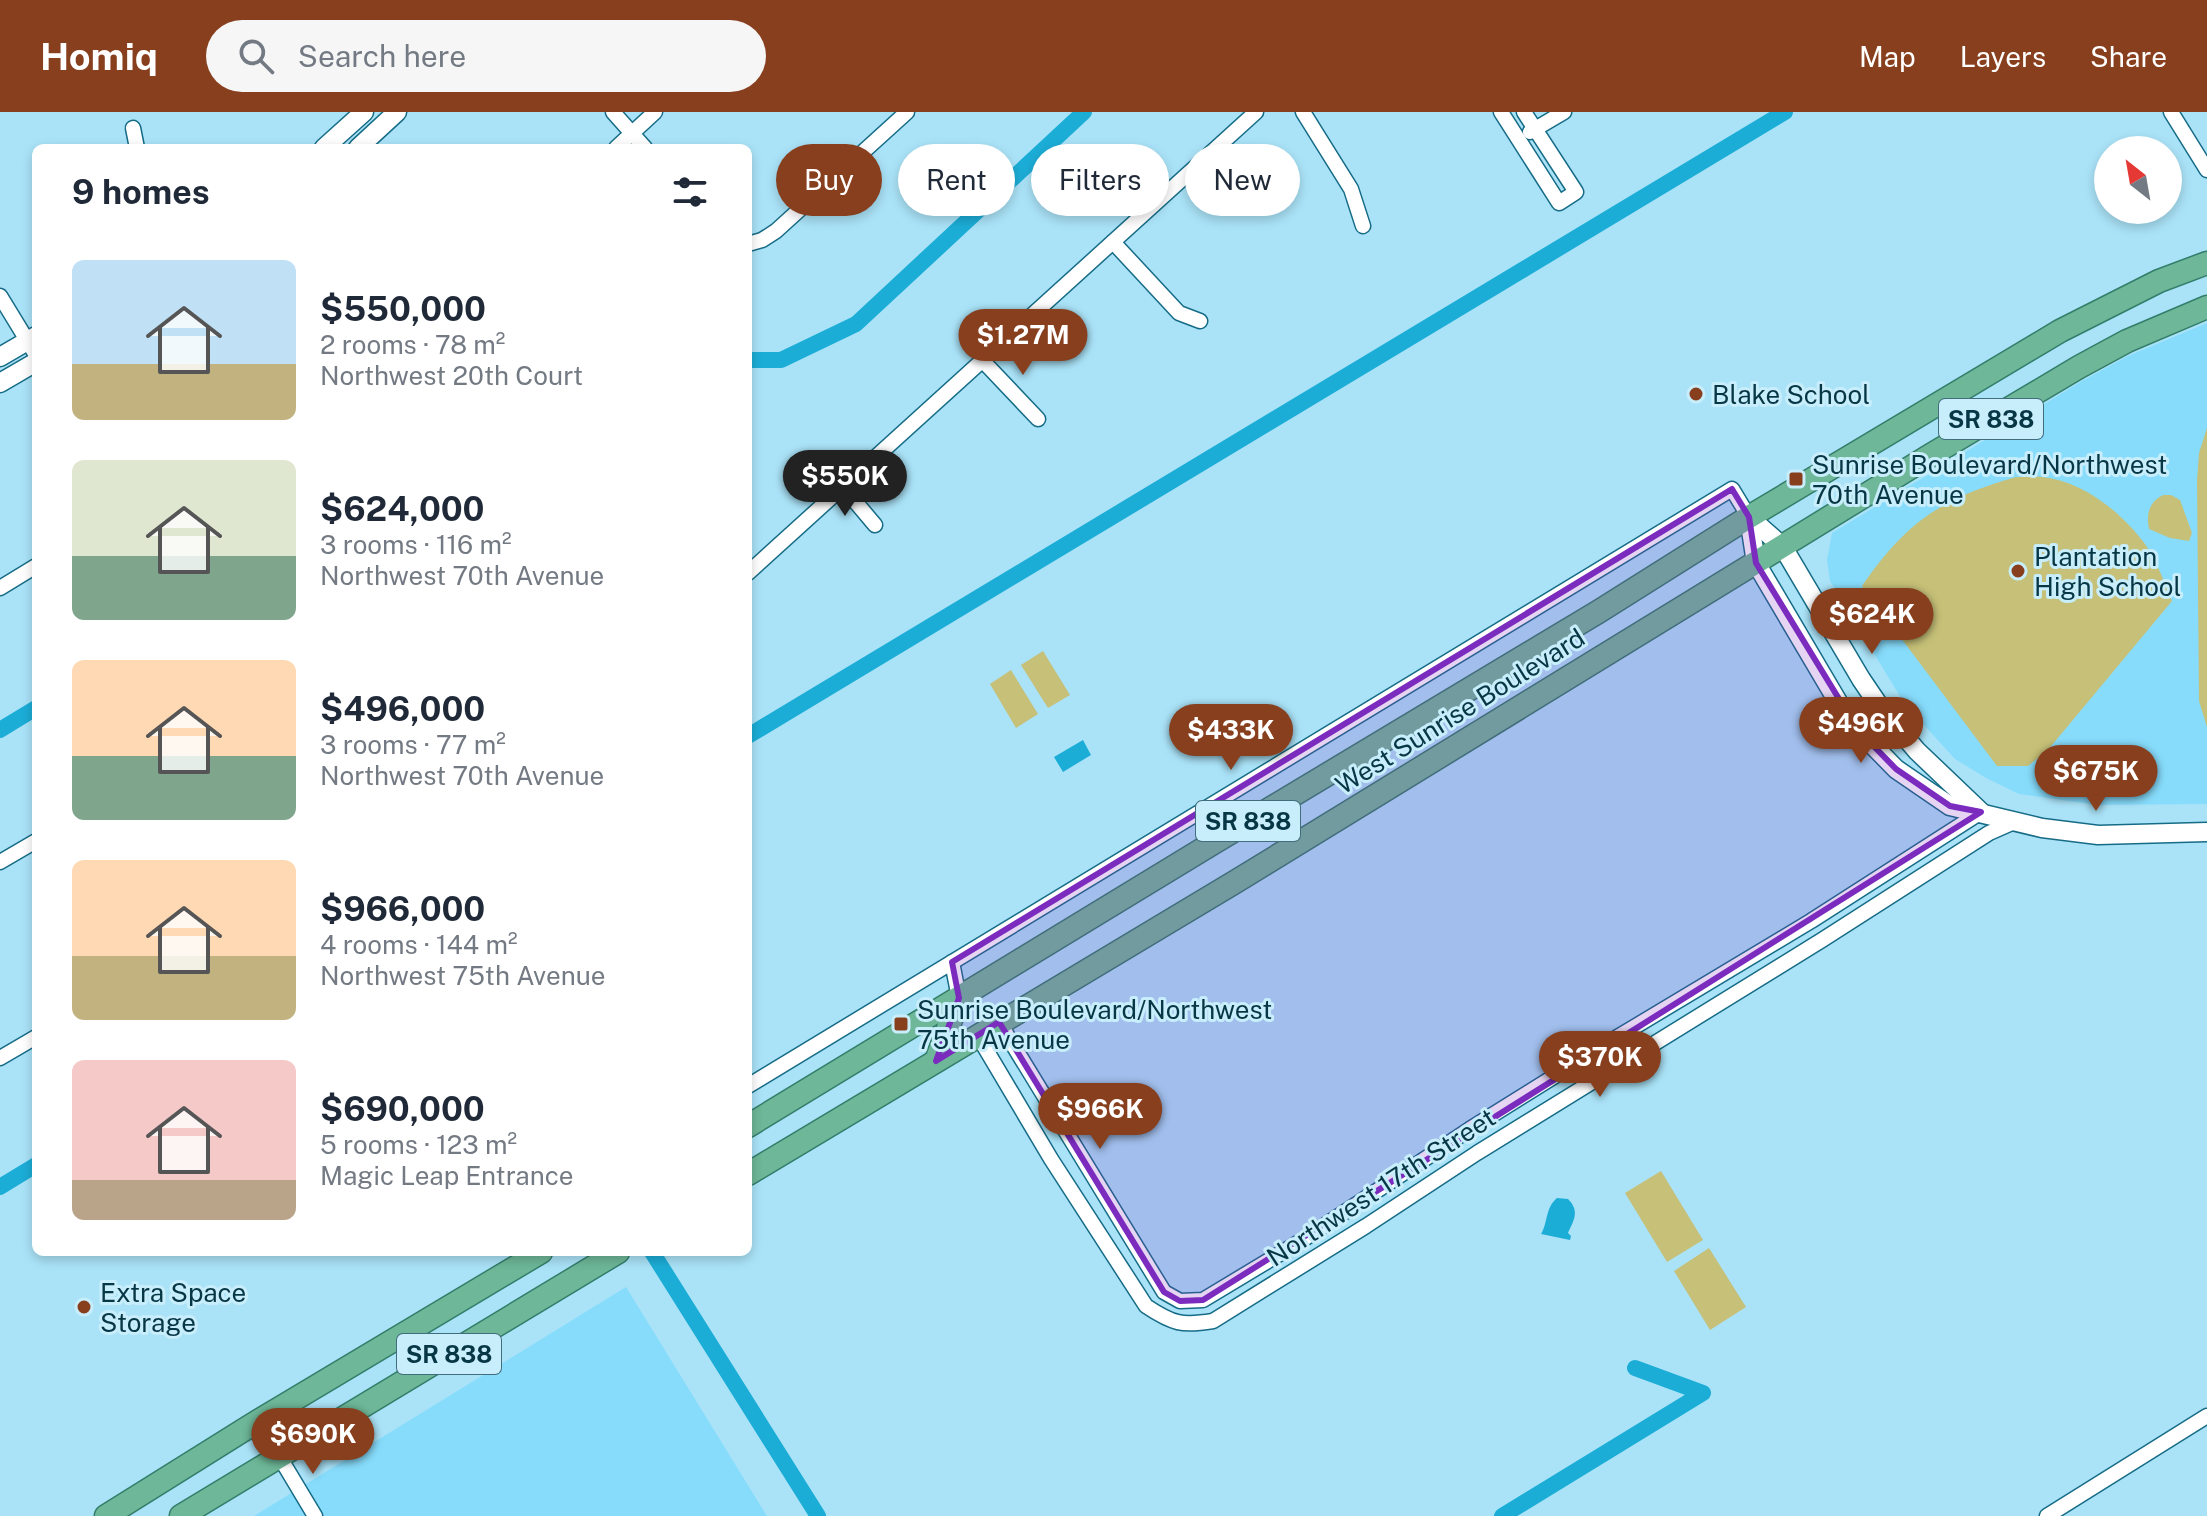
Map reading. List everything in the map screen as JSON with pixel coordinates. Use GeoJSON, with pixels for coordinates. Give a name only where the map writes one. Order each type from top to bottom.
{"type":"FeatureCollection","features":[{"type":"Feature","properties":{"kind":"highway","name":"West Sunrise Boulevard"},"geometry":{"type":"LineString","coordinates":[[752,1124],[2060,331],[2159,281],[2207,263]]}},
{"type":"Feature","properties":{"kind":"highway","name":"West Sunrise Boulevard"},"geometry":{"type":"LineString","coordinates":[[752,1172],[1235,882],[2079,367],[2127,341],[2207,307]]}},
{"type":"Feature","properties":{"kind":"highway"},"geometry":{"type":"LineString","coordinates":[[936,1061],[959,998]]}},
{"type":"Feature","properties":{"kind":"highway","name":"SR 838"},"geometry":{"type":"LineString","coordinates":[[106,1516],[534,1256]]}},
{"type":"Feature","properties":{"kind":"highway","name":"SR 838"},"geometry":{"type":"LineString","coordinates":[[181,1516],[611,1256]]}},
{"type":"Feature","properties":{"kind":"street"},"geometry":{"type":"LineString","coordinates":[[328,144],[364,112]]}},
{"type":"Feature","properties":{"kind":"street"},"geometry":{"type":"LineString","coordinates":[[613,112],[641,144]]}},
{"type":"Feature","properties":{"kind":"street"},"geometry":{"type":"LineString","coordinates":[[620,144],[655,112]]}},
{"type":"Feature","properties":{"kind":"street"},"geometry":{"type":"LineString","coordinates":[[752,243],[776,231],[907,112]]}},
{"type":"Feature","properties":{"kind":"street"},"geometry":{"type":"LineString","coordinates":[[752,569],[1256,112]]}},
{"type":"Feature","properties":{"kind":"street"},"geometry":{"type":"LineString","coordinates":[[1303,112],[1351,189],[1363,226]]}},
{"type":"Feature","properties":{"kind":"street"},"geometry":{"type":"LineString","coordinates":[[1501,112],[1559,203],[1576,192],[1524,112]]}},
{"type":"Feature","properties":{"kind":"street"},"geometry":{"type":"LineString","coordinates":[[1518,139],[1564,112]]}},
{"type":"Feature","properties":{"kind":"street"},"geometry":{"type":"LineString","coordinates":[[2171,112],[2207,170]]}},
{"type":"Feature","properties":{"kind":"street"},"geometry":{"type":"LineString","coordinates":[[362,144],[391,114]]}},
{"type":"Feature","properties":{"kind":"street"},"geometry":{"type":"LineString","coordinates":[[133,128],[136,144]]}},
{"type":"Feature","properties":{"kind":"street"},"geometry":{"type":"LineString","coordinates":[[1113,242],[1179,313],[1200,321]]}},
{"type":"Feature","properties":{"kind":"street"},"geometry":{"type":"LineString","coordinates":[[0,296],[32,343]]}},
{"type":"Feature","properties":{"kind":"street"},"geometry":{"type":"LineString","coordinates":[[0,357],[32,344]]}},
{"type":"Feature","properties":{"kind":"street"},"geometry":{"type":"LineString","coordinates":[[982,360],[1038,419]]}},
{"type":"Feature","properties":{"kind":"street"},"geometry":{"type":"LineString","coordinates":[[0,383],[32,364]]}},
{"type":"Feature","properties":{"kind":"street"},"geometry":{"type":"LineString","coordinates":[[843,487],[875,525]]}},
{"type":"Feature","properties":{"kind":"street"},"geometry":{"type":"LineString","coordinates":[[752,1084],[1732,489],[1749,517],[1783,547],[1882,710],[1917,751],[1981,812]]}},
{"type":"Feature","properties":{"kind":"street"},"geometry":{"type":"LineString","coordinates":[[1749,517],[1756,563],[1858,730],[1896,769],[1950,806],[2042,828],[2098,835],[2207,832]]}},
{"type":"Feature","properties":{"kind":"street"},"geometry":{"type":"LineString","coordinates":[[0,588],[32,568]]}},
{"type":"Feature","properties":{"kind":"street","name":"Northwest 17th Street"},"geometry":{"type":"LineString","coordinates":[[999,1022],[1164,1292],[1180,1301],[1203,1300],[1301,1241],[1470,1129],[1811,921],[1981,812]]}},
{"type":"Feature","properties":{"kind":"street","name":"Northwest 17th Street"},"geometry":{"type":"LineString","coordinates":[[978,1036],[1051,1159],[1146,1306],[1178,1323],[1189,1325],[1213,1321],[1989,833],[2014,822]]}},
{"type":"Feature","properties":{"kind":"street"},"geometry":{"type":"LineString","coordinates":[[0,862],[32,843]]}},
{"type":"Feature","properties":{"kind":"street"},"geometry":{"type":"LineString","coordinates":[[952,962],[959,998]]}},
{"type":"Feature","properties":{"kind":"street"},"geometry":{"type":"LineString","coordinates":[[0,1058],[32,1039]]}},
{"type":"Feature","properties":{"kind":"street"},"geometry":{"type":"LineString","coordinates":[[2047,1516],[2207,1416]]}},
{"type":"Feature","properties":{"kind":"street"},"geometry":{"type":"LineString","coordinates":[[250,1426],[279,1456],[315,1516]]}},
{"type":"Feature","properties":{"kind":"highlighted area"},"geometry":{"type":"Polygon","coordinates":[[[1732,489],[1749,517],[1756,563],[1858,730],[1896,769],[1950,806],[1981,812],[1203,1300],[1180,1301],[1164,1292],[999,1022],[936,1061],[959,998],[952,962],[1732,489]]]}},
{"type":"Feature","properties":{"kind":"shaded area","name":"Plantation High School"},"geometry":{"type":"Polygon","coordinates":[[[2207,323],[2207,804],[2097,805],[2019,794],[1955,759],[1904,703],[1830,581],[1827,560],[1832,533],[2082,381],[2128,356],[2207,323]]]}},
{"type":"Feature","properties":{"kind":"shaded area"},"geometry":{"type":"Polygon","coordinates":[[[2207,428],[2207,727],[2199,701],[2197,480],[2199,453],[2207,428]]]}},
{"type":"Feature","properties":{"kind":"shaded area"},"geometry":{"type":"Polygon","coordinates":[[[2016,477],[2042,477],[2072,485],[2113,510],[2149,551],[2172,601],[2047,751],[2028,766],[1997,766],[1862,586],[1894,545],[1928,515],[1967,494],[2016,477]]]}},
{"type":"Feature","properties":{"kind":"shaded area"},"geometry":{"type":"Polygon","coordinates":[[[2163,495],[2180,500],[2192,533],[2189,541],[2170,538],[2149,529],[2150,509],[2154,501],[2163,495]]]}},
{"type":"Feature","properties":{"kind":"shaded area"},"geometry":{"type":"Polygon","coordinates":[[[1043,651],[1070,695],[1048,708],[1021,665],[1043,651]]]}},
{"type":"Feature","properties":{"kind":"shaded area"},"geometry":{"type":"Polygon","coordinates":[[[1011,670],[1038,714],[1016,728],[990,684],[1011,670]]]}},
{"type":"Feature","properties":{"kind":"shaded area"},"geometry":{"type":"Polygon","coordinates":[[[1083,740],[1091,755],[1063,772],[1054,757],[1083,740]]]}},
{"type":"Feature","properties":{"kind":"shaded area"},"geometry":{"type":"Polygon","coordinates":[[[1661,1171],[1703,1240],[1667,1262],[1625,1193],[1661,1171]]]}},
{"type":"Feature","properties":{"kind":"shaded area"},"geometry":{"type":"Polygon","coordinates":[[[1557,1198],[1568,1199],[1574,1208],[1575,1216],[1568,1233],[1570,1240],[1541,1234],[1550,1206],[1557,1198]]]}},
{"type":"Feature","properties":{"kind":"shaded area"},"geometry":{"type":"Polygon","coordinates":[[[1709,1248],[1746,1307],[1710,1330],[1674,1271],[1709,1248]]]}},
{"type":"Feature","properties":{"kind":"shaded area"},"geometry":{"type":"Polygon","coordinates":[[[626,1287],[767,1516],[254,1516],[626,1287]]]}},
{"type":"Feature","properties":{"kind":"waterway"},"geometry":{"type":"LineString","coordinates":[[752,360],[781,360],[856,324],[1084,112]]}},
{"type":"Feature","properties":{"kind":"waterway"},"geometry":{"type":"LineString","coordinates":[[752,734],[1785,112]]}},
{"type":"Feature","properties":{"kind":"waterway"},"geometry":{"type":"LineString","coordinates":[[0,730],[32,710]]}},
{"type":"Feature","properties":{"kind":"waterway"},"geometry":{"type":"LineString","coordinates":[[0,1187],[32,1167]]}},
{"type":"Feature","properties":{"kind":"waterway"},"geometry":{"type":"LineString","coordinates":[[655,1256],[818,1516]]}},
{"type":"Feature","properties":{"kind":"waterway"},"geometry":{"type":"LineString","coordinates":[[1502,1516],[1703,1393],[1635,1368]]}},
{"type":"Feature","properties":{"kind":"place","name":"Blake School"},"geometry":{"type":"Point","coordinates":[1696,394]}},
{"type":"Feature","properties":{"kind":"place","name":"Sunrise Boulevard/Northwest 70th Avenue"},"geometry":{"type":"Point","coordinates":[1796,479]}},
{"type":"Feature","properties":{"kind":"place","name":"Plantation High School"},"geometry":{"type":"Point","coordinates":[2018,571]}},
{"type":"Feature","properties":{"kind":"place","name":"Sunrise Boulevard/Northwest 75th Avenue"},"geometry":{"type":"Point","coordinates":[901,1024]}},
{"type":"Feature","properties":{"kind":"place","name":"Extra Space Storage"},"geometry":{"type":"Point","coordinates":[84,1307]}}]}
